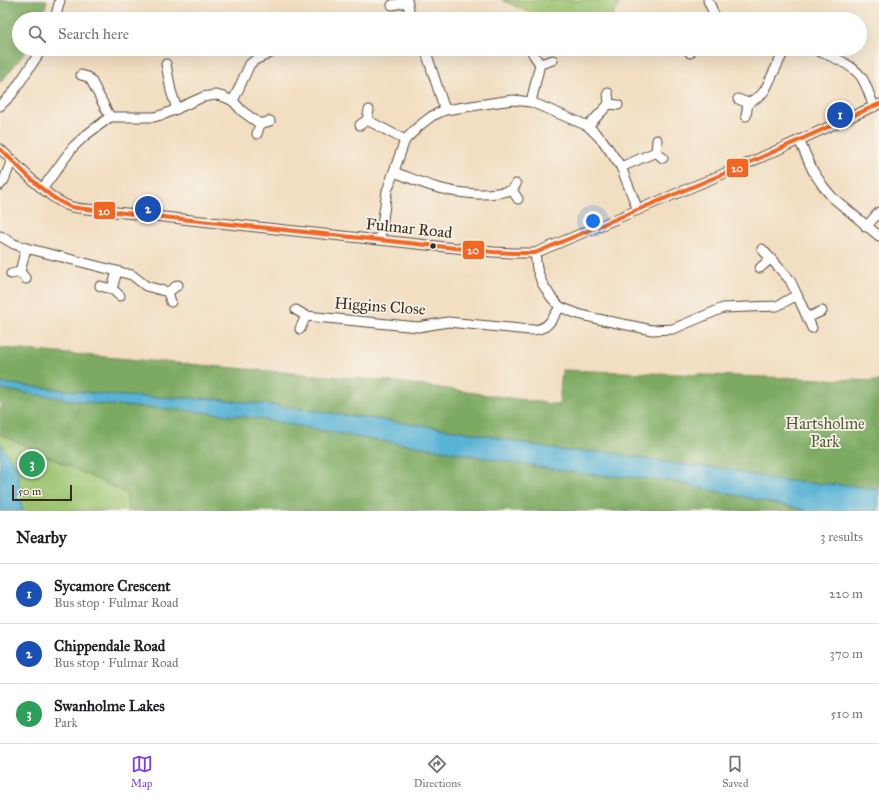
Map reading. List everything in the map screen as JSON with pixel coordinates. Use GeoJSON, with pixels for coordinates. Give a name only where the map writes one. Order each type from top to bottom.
{"type":"FeatureCollection","features":[{"type":"Feature","properties":{"kind":"street"},"geometry":{"type":"LineString","coordinates":[[57,12],[60,0]]}},
{"type":"Feature","properties":{"kind":"street"},"geometry":{"type":"LineString","coordinates":[[708,0],[713,12]]}},
{"type":"Feature","properties":{"kind":"street"},"geometry":{"type":"LineString","coordinates":[[392,5],[407,1],[409,12]]}},
{"type":"Feature","properties":{"kind":"street"},"geometry":{"type":"LineString","coordinates":[[0,106],[12,94],[37,56]]}},
{"type":"Feature","properties":{"kind":"street"},"geometry":{"type":"LineString","coordinates":[[233,101],[245,72],[250,64],[263,56]]}},
{"type":"Feature","properties":{"kind":"street"},"geometry":{"type":"LineString","coordinates":[[276,56],[279,60]]}},
{"type":"Feature","properties":{"kind":"street"},"geometry":{"type":"LineString","coordinates":[[427,56],[445,110]]}},
{"type":"Feature","properties":{"kind":"street"},"geometry":{"type":"LineString","coordinates":[[530,102],[540,64],[534,56]]}},
{"type":"Feature","properties":{"kind":"street"},"geometry":{"type":"LineString","coordinates":[[748,103],[760,96],[765,90],[782,56]]}},
{"type":"Feature","properties":{"kind":"street"},"geometry":{"type":"LineString","coordinates":[[828,56],[855,70],[861,77],[876,105]]}},
{"type":"Feature","properties":{"kind":"street"},"geometry":{"type":"LineString","coordinates":[[540,64],[553,60]]}},
{"type":"Feature","properties":{"kind":"street"},"geometry":{"type":"LineString","coordinates":[[166,62],[171,91],[177,109]]}},
{"type":"Feature","properties":{"kind":"street"},"geometry":{"type":"LineString","coordinates":[[87,74],[110,117]]}},
{"type":"Feature","properties":{"kind":"street"},"geometry":{"type":"LineString","coordinates":[[588,126],[614,105],[608,93]]}},
{"type":"Feature","properties":{"kind":"street"},"geometry":{"type":"LineString","coordinates":[[43,188],[73,147],[110,117],[154,117],[203,98],[216,95],[233,101],[242,111],[260,124]]}},
{"type":"Feature","properties":{"kind":"street"},"geometry":{"type":"LineString","coordinates":[[738,99],[748,103]]}},
{"type":"Feature","properties":{"kind":"street"},"geometry":{"type":"LineString","coordinates":[[380,239],[385,203],[405,140],[432,116],[445,110],[513,100],[530,102],[588,126],[603,141],[621,167],[638,210]]}},
{"type":"Feature","properties":{"kind":"street"},"geometry":{"type":"LineString","coordinates":[[746,116],[748,103]]}},
{"type":"Feature","properties":{"kind":"street","name":"Fulmar Road"},"geometry":{"type":"LineString","coordinates":[[0,149],[56,199],[72,206],[97,210],[493,252],[535,253],[742,166],[876,105]]}},
{"type":"Feature","properties":{"kind":"street"},"geometry":{"type":"LineString","coordinates":[[369,110],[364,122],[405,140]]}},
{"type":"Feature","properties":{"kind":"street"},"geometry":{"type":"LineString","coordinates":[[260,124],[270,121]]}},
{"type":"Feature","properties":{"kind":"street"},"geometry":{"type":"LineString","coordinates":[[257,134],[260,124]]}},
{"type":"Feature","properties":{"kind":"street"},"geometry":{"type":"LineString","coordinates":[[621,167],[660,155],[657,140]]}},
{"type":"Feature","properties":{"kind":"street"},"geometry":{"type":"LineString","coordinates":[[799,140],[813,171],[832,197],[866,227],[879,236]]}},
{"type":"Feature","properties":{"kind":"street"},"geometry":{"type":"LineString","coordinates":[[0,185],[4,180],[12,160]]}},
{"type":"Feature","properties":{"kind":"street"},"geometry":{"type":"LineString","coordinates":[[394,172],[435,187],[454,191],[491,194],[502,193],[514,187],[518,199]]}},
{"type":"Feature","properties":{"kind":"street"},"geometry":{"type":"LineString","coordinates":[[866,227],[879,212]]}},
{"type":"Feature","properties":{"kind":"street"},"geometry":{"type":"LineString","coordinates":[[0,236],[14,244],[26,248],[132,275],[146,286],[168,292]]}},
{"type":"Feature","properties":{"kind":"street"},"geometry":{"type":"LineString","coordinates":[[19,275],[26,248]]}},
{"type":"Feature","properties":{"kind":"street"},"geometry":{"type":"LineString","coordinates":[[762,250],[790,280],[812,328]]}},
{"type":"Feature","properties":{"kind":"street"},"geometry":{"type":"LineString","coordinates":[[535,253],[537,269],[542,283],[560,307],[578,314],[652,330],[673,329],[723,308],[777,306],[797,295]]}},
{"type":"Feature","properties":{"kind":"street"},"geometry":{"type":"LineString","coordinates":[[760,268],[770,259]]}},
{"type":"Feature","properties":{"kind":"street"},"geometry":{"type":"LineString","coordinates":[[112,289],[117,271]]}},
{"type":"Feature","properties":{"kind":"street"},"geometry":{"type":"LineString","coordinates":[[168,292],[178,285]]}},
{"type":"Feature","properties":{"kind":"street"},"geometry":{"type":"LineString","coordinates":[[100,286],[112,289],[120,296]]}},
{"type":"Feature","properties":{"kind":"street"},"geometry":{"type":"LineString","coordinates":[[168,292],[170,302]]}},
{"type":"Feature","properties":{"kind":"street","name":"Higgins Close"},"geometry":{"type":"LineString","coordinates":[[296,310],[306,316],[418,327],[448,322],[539,330],[546,327],[560,307]]}},
{"type":"Feature","properties":{"kind":"street"},"geometry":{"type":"LineString","coordinates":[[807,318],[822,311]]}},
{"type":"Feature","properties":{"kind":"street"},"geometry":{"type":"LineString","coordinates":[[300,329],[306,316]]}},
{"type":"Feature","properties":{"kind":"green space"},"geometry":{"type":"Polygon","coordinates":[[[0,0],[47,0],[44,12],[12,12],[12,56],[22,56],[0,83],[0,0]]]}},
{"type":"Feature","properties":{"kind":"green space"},"geometry":{"type":"Polygon","coordinates":[[[502,0],[621,0],[615,12],[529,12],[502,0]]]}},
{"type":"Feature","properties":{"kind":"green space","name":"Hartsholme Park"},"geometry":{"type":"Polygon","coordinates":[[[0,348],[398,382],[559,405],[562,370],[879,381],[879,490],[848,485],[775,480],[726,469],[675,464],[606,452],[566,451],[461,431],[279,406],[214,399],[120,396],[0,383],[0,348]]]}},
{"type":"Feature","properties":{"kind":"green space"},"geometry":{"type":"Polygon","coordinates":[[[0,389],[98,404],[184,410],[256,418],[363,438],[585,474],[664,480],[807,511],[128,511],[126,493],[0,434],[0,389]]]}},
{"type":"Feature","properties":{"kind":"green space"},"geometry":{"type":"Polygon","coordinates":[[[0,434],[126,493],[128,511],[0,511],[0,434]]]}},
{"type":"Feature","properties":{"kind":"water"},"geometry":{"type":"Polygon","coordinates":[[[0,383],[120,396],[214,399],[279,406],[461,431],[566,451],[606,452],[675,464],[726,469],[775,480],[848,485],[879,490],[879,511],[807,511],[664,480],[585,474],[363,438],[256,418],[184,410],[98,404],[0,389],[0,383]]]}},
{"type":"Feature","properties":{"kind":"water"},"geometry":{"type":"Polygon","coordinates":[[[0,441],[4,450],[17,467],[23,511],[0,511],[0,441]]]}},
{"type":"Feature","properties":{"kind":"transit line","name":"20"},"geometry":{"type":"LineString","coordinates":[[0,149],[44,190],[63,203],[75,208],[493,252],[535,253],[742,166],[879,104]]}},
{"type":"Feature","properties":{"kind":"place","name":"Sycamore Crescent"},"geometry":{"type":"Point","coordinates":[840,115]}},
{"type":"Feature","properties":{"kind":"place","name":"Chippendale Road"},"geometry":{"type":"Point","coordinates":[148,209]}},
{"type":"Feature","properties":{"kind":"place","name":"Swanholme Lakes"},"geometry":{"type":"Point","coordinates":[32,464]}}]}
